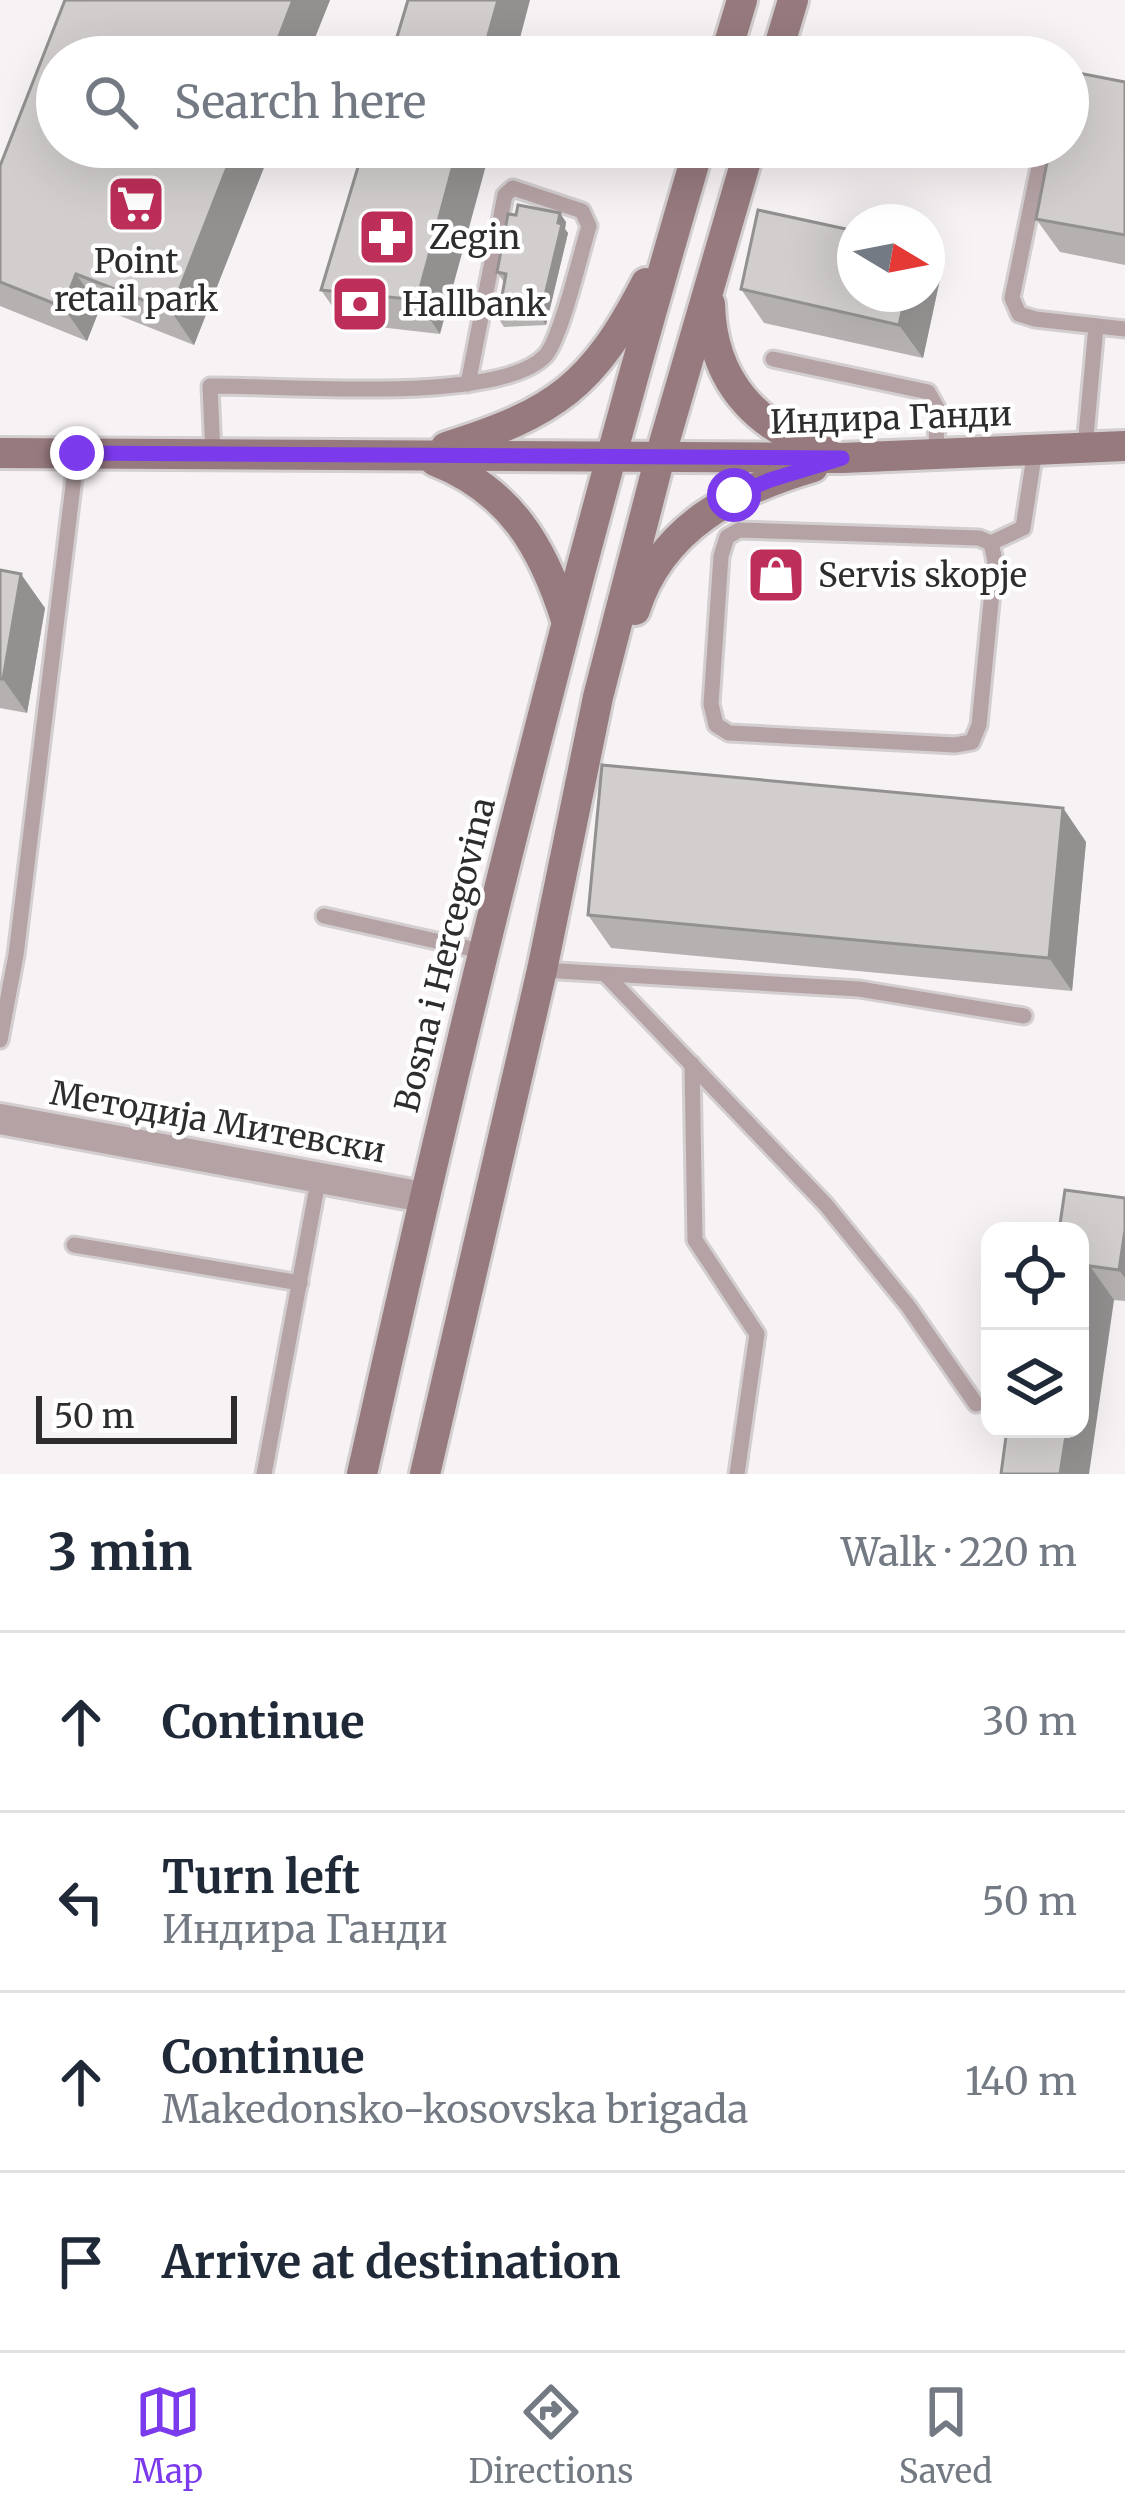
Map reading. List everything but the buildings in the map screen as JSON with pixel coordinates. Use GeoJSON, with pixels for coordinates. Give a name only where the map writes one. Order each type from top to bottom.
{"type":"FeatureCollection","features":[{"type":"Feature","properties":{"kind":"street"},"geometry":{"type":"LineString","coordinates":[[731,36],[742,0]]}},
{"type":"Feature","properties":{"kind":"street"},"geometry":{"type":"LineString","coordinates":[[782,36],[793,0]]}},
{"type":"Feature","properties":{"kind":"street"},"geometry":{"type":"LineString","coordinates":[[421,455],[533,416],[583,381],[618,338],[676,225],[693,168]]}},
{"type":"Feature","properties":{"kind":"street"},"geometry":{"type":"LineString","coordinates":[[425,1474],[542,970],[598,697],[660,457],[744,168]]}},
{"type":"Feature","properties":{"kind":"street","name":"Bosna i Hercegovina"},"geometry":{"type":"LineString","coordinates":[[362,1474],[481,950],[609,457],[676,225]]}},
{"type":"Feature","properties":{"kind":"street"},"geometry":{"type":"LineString","coordinates":[[709,286],[710,334],[728,379],[757,416],[796,441],[842,458]]}},
{"type":"Feature","properties":{"kind":"street","name":"Индира Ганди"},"geometry":{"type":"LineString","coordinates":[[0,453],[842,458],[1125,446]]}},
{"type":"Feature","properties":{"kind":"street"},"geometry":{"type":"LineString","coordinates":[[421,455],[479,483],[527,528],[550,571],[566,620]]}},
{"type":"Feature","properties":{"kind":"street"},"geometry":{"type":"LineString","coordinates":[[598,697],[623,646],[640,593],[663,552],[692,524],[734,495],[842,458]]}},
{"type":"Feature","properties":{"kind":"street","name":"Методија Митевски"},"geometry":{"type":"LineString","coordinates":[[0,1119],[423,1197]]}},
{"type":"Feature","properties":{"kind":"lane"},"geometry":{"type":"LineString","coordinates":[[1039,168],[1012,298],[1019,314],[1035,320],[1125,329]]}},
{"type":"Feature","properties":{"kind":"lane"},"geometry":{"type":"LineString","coordinates":[[212,454],[210,386],[361,390],[468,384],[531,366],[551,347],[589,226],[582,211],[513,188],[505,195],[468,384]]}},
{"type":"Feature","properties":{"kind":"lane"},"geometry":{"type":"LineString","coordinates":[[1085,447],[1096,326]]}},
{"type":"Feature","properties":{"kind":"lane"},"geometry":{"type":"LineString","coordinates":[[773,359],[928,392],[937,408],[936,454]]}},
{"type":"Feature","properties":{"kind":"lane"},"geometry":{"type":"LineString","coordinates":[[991,544],[1023,528],[1035,450]]}},
{"type":"Feature","properties":{"kind":"lane"},"geometry":{"type":"LineString","coordinates":[[0,1040],[16,955],[77,453]]}},
{"type":"Feature","properties":{"kind":"lane"},"geometry":{"type":"LineString","coordinates":[[739,530],[979,538],[991,544],[995,561],[979,725],[972,742],[955,745],[729,733],[716,725],[711,704],[721,556],[727,537],[739,530]]}},
{"type":"Feature","properties":{"kind":"lane"},"geometry":{"type":"LineString","coordinates":[[324,916],[481,950]]}},
{"type":"Feature","properties":{"kind":"lane"},"geometry":{"type":"LineString","coordinates":[[542,970],[859,988],[1024,1016]]}},
{"type":"Feature","properties":{"kind":"lane"},"geometry":{"type":"LineString","coordinates":[[607,976],[826,1204],[908,1306],[976,1404]]}},
{"type":"Feature","properties":{"kind":"lane"},"geometry":{"type":"LineString","coordinates":[[692,1064],[695,1240],[757,1334],[737,1474]]}},
{"type":"Feature","properties":{"kind":"lane"},"geometry":{"type":"LineString","coordinates":[[264,1474],[319,1176]]}},
{"type":"Feature","properties":{"kind":"lane"},"geometry":{"type":"LineString","coordinates":[[74,1245],[300,1283]]}},
{"type":"Feature","properties":{"kind":"place","name":"Point retail park"},"geometry":{"type":"Point","coordinates":[136,204]}},
{"type":"Feature","properties":{"kind":"place","name":"Zegin"},"geometry":{"type":"Point","coordinates":[387,237]}},
{"type":"Feature","properties":{"kind":"place","name":"Hallbank"},"geometry":{"type":"Point","coordinates":[360,304]}},
{"type":"Feature","properties":{"kind":"place","name":"Servis skopje"},"geometry":{"type":"Point","coordinates":[776,575]}},
{"type":"Feature","properties":{"kind":"route"},"geometry":{"type":"LineString","coordinates":[[77,453],[842,458],[734,495]]}}]}
